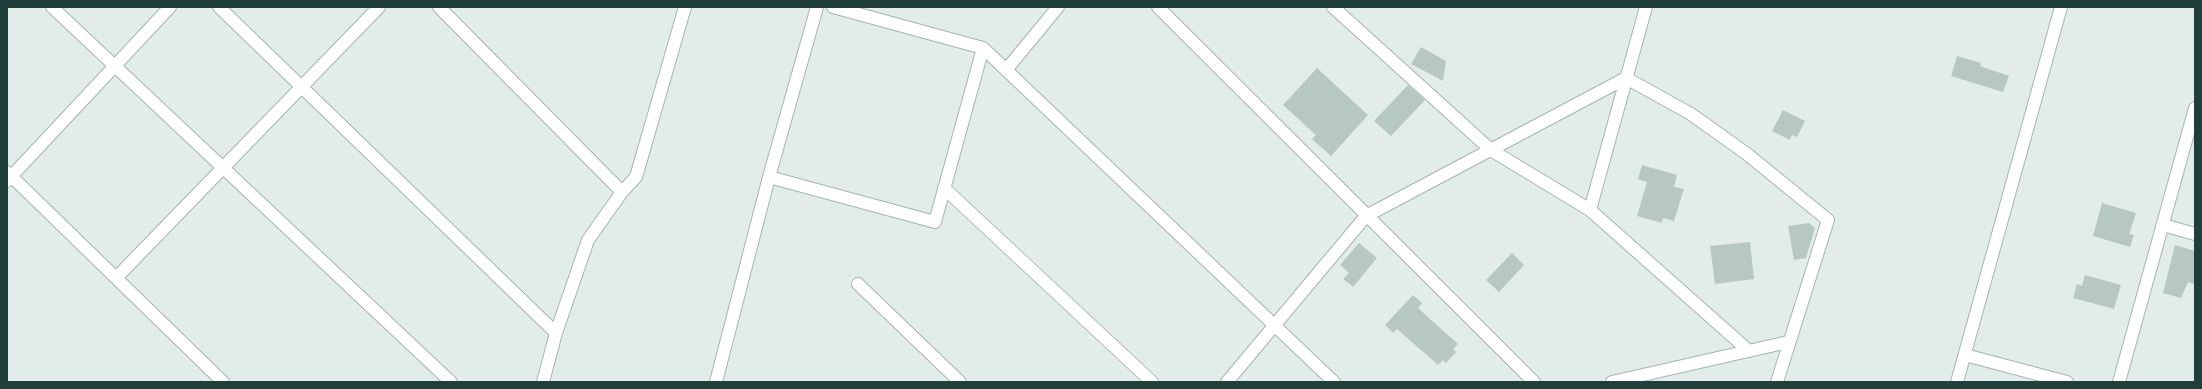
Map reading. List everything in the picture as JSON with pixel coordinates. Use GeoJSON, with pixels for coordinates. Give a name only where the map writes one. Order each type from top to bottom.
{"type":"FeatureCollection","features":[{"type":"Feature","properties":{"kind":"street"},"geometry":{"type":"LineString","coordinates":[[52,7],[451,382]]}},
{"type":"Feature","properties":{"kind":"street"},"geometry":{"type":"LineString","coordinates":[[170,7],[8,176],[116,278],[222,382]]}},
{"type":"Feature","properties":{"kind":"street"},"geometry":{"type":"LineString","coordinates":[[219,7],[556,333]]}},
{"type":"Feature","properties":{"kind":"street"},"geometry":{"type":"LineString","coordinates":[[116,278],[379,7]]}},
{"type":"Feature","properties":{"kind":"street"},"geometry":{"type":"LineString","coordinates":[[439,7],[622,192]]}},
{"type":"Feature","properties":{"kind":"street"},"geometry":{"type":"LineString","coordinates":[[543,382],[556,333],[588,240],[622,192],[636,177],[685,7]]}},
{"type":"Feature","properties":{"kind":"street"},"geometry":{"type":"LineString","coordinates":[[719,381],[769,176],[817,7]]}},
{"type":"Feature","properties":{"kind":"street"},"geometry":{"type":"LineString","coordinates":[[833,7],[983,48],[1334,382]]}},
{"type":"Feature","properties":{"kind":"street"},"geometry":{"type":"LineString","coordinates":[[1006,70],[1058,7]]}},
{"type":"Feature","properties":{"kind":"street"},"geometry":{"type":"LineString","coordinates":[[1158,7],[1534,382]]}},
{"type":"Feature","properties":{"kind":"street"},"geometry":{"type":"LineString","coordinates":[[1333,7],[1491,150],[1590,210],[1748,351]]}},
{"type":"Feature","properties":{"kind":"street"},"geometry":{"type":"LineString","coordinates":[[1590,210],[1646,7]]}},
{"type":"Feature","properties":{"kind":"street"},"geometry":{"type":"LineString","coordinates":[[1957,382],[2061,7]]}},
{"type":"Feature","properties":{"kind":"street"},"geometry":{"type":"LineString","coordinates":[[769,176],[934,222],[983,48]]}},
{"type":"Feature","properties":{"kind":"street"},"geometry":{"type":"LineString","coordinates":[[1227,382],[1366,216],[1626,78]]}},
{"type":"Feature","properties":{"kind":"street"},"geometry":{"type":"LineString","coordinates":[[1626,78],[1691,114],[1748,154],[1828,220],[1788,342],[1777,382]]}},
{"type":"Feature","properties":{"kind":"street"},"geometry":{"type":"LineString","coordinates":[[2119,382],[2195,108]]}},
{"type":"Feature","properties":{"kind":"street"},"geometry":{"type":"LineString","coordinates":[[944,188],[1152,382]]}},
{"type":"Feature","properties":{"kind":"street"},"geometry":{"type":"LineString","coordinates":[[2163,226],[2195,234]]}},
{"type":"Feature","properties":{"kind":"street"},"geometry":{"type":"LineString","coordinates":[[858,284],[960,382]]}},
{"type":"Feature","properties":{"kind":"street"},"geometry":{"type":"LineString","coordinates":[[1612,382],[1788,342]]}},
{"type":"Feature","properties":{"kind":"street"},"geometry":{"type":"LineString","coordinates":[[1964,355],[2067,382]]}},
{"type":"Feature","properties":{"kind":"building"},"geometry":{"type":"Polygon","coordinates":[[[1421,47],[1446,61],[1443,81],[1411,64],[1421,47]]]}},
{"type":"Feature","properties":{"kind":"building"},"geometry":{"type":"Polygon","coordinates":[[[1957,56],[1981,63],[1980,66],[2009,76],[2003,92],[1951,76],[1957,56]]]}},
{"type":"Feature","properties":{"kind":"building"},"geometry":{"type":"Polygon","coordinates":[[[1317,68],[1368,115],[1331,156],[1312,139],[1316,135],[1283,105],[1317,68]]]}},
{"type":"Feature","properties":{"kind":"building"},"geometry":{"type":"Polygon","coordinates":[[[1408,85],[1425,100],[1391,136],[1374,121],[1408,85]]]}},
{"type":"Feature","properties":{"kind":"building"},"geometry":{"type":"Polygon","coordinates":[[[1783,110],[1805,121],[1797,137],[1792,135],[1790,140],[1772,131],[1783,110]]]}},
{"type":"Feature","properties":{"kind":"building"},"geometry":{"type":"Polygon","coordinates":[[[1642,165],[1677,175],[1674,187],[1684,189],[1674,221],[1663,218],[1662,223],[1637,216],[1647,182],[1638,179],[1642,165]]]}},
{"type":"Feature","properties":{"kind":"building"},"geometry":{"type":"Polygon","coordinates":[[[2102,203],[2136,213],[2129,234],[2134,235],[2130,247],[2093,236],[2102,203]]]}},
{"type":"Feature","properties":{"kind":"building"},"geometry":{"type":"Polygon","coordinates":[[[1809,223],[1815,228],[1806,258],[1794,260],[1788,226],[1809,223]]]}},
{"type":"Feature","properties":{"kind":"building"},"geometry":{"type":"Polygon","coordinates":[[[1750,242],[1754,279],[1715,284],[1710,246],[1750,242]]]}},
{"type":"Feature","properties":{"kind":"building"},"geometry":{"type":"Polygon","coordinates":[[[1359,243],[1377,258],[1353,287],[1343,279],[1349,273],[1340,265],[1359,243]]]}},
{"type":"Feature","properties":{"kind":"building"},"geometry":{"type":"Polygon","coordinates":[[[2175,245],[2195,251],[2195,284],[2188,282],[2181,298],[2163,293],[2175,245]]]}},
{"type":"Feature","properties":{"kind":"building"},"geometry":{"type":"Polygon","coordinates":[[[1512,253],[1524,265],[1499,292],[1486,280],[1512,253]]]}},
{"type":"Feature","properties":{"kind":"building"},"geometry":{"type":"Polygon","coordinates":[[[2085,275],[2121,285],[2114,309],[2073,298],[2077,284],[2082,286],[2085,275]]]}},
{"type":"Feature","properties":{"kind":"building"},"geometry":{"type":"Polygon","coordinates":[[[1413,295],[1422,303],[1418,308],[1458,344],[1453,349],[1456,352],[1446,363],[1443,360],[1438,365],[1397,329],[1393,333],[1385,325],[1413,295]]]}}]}
